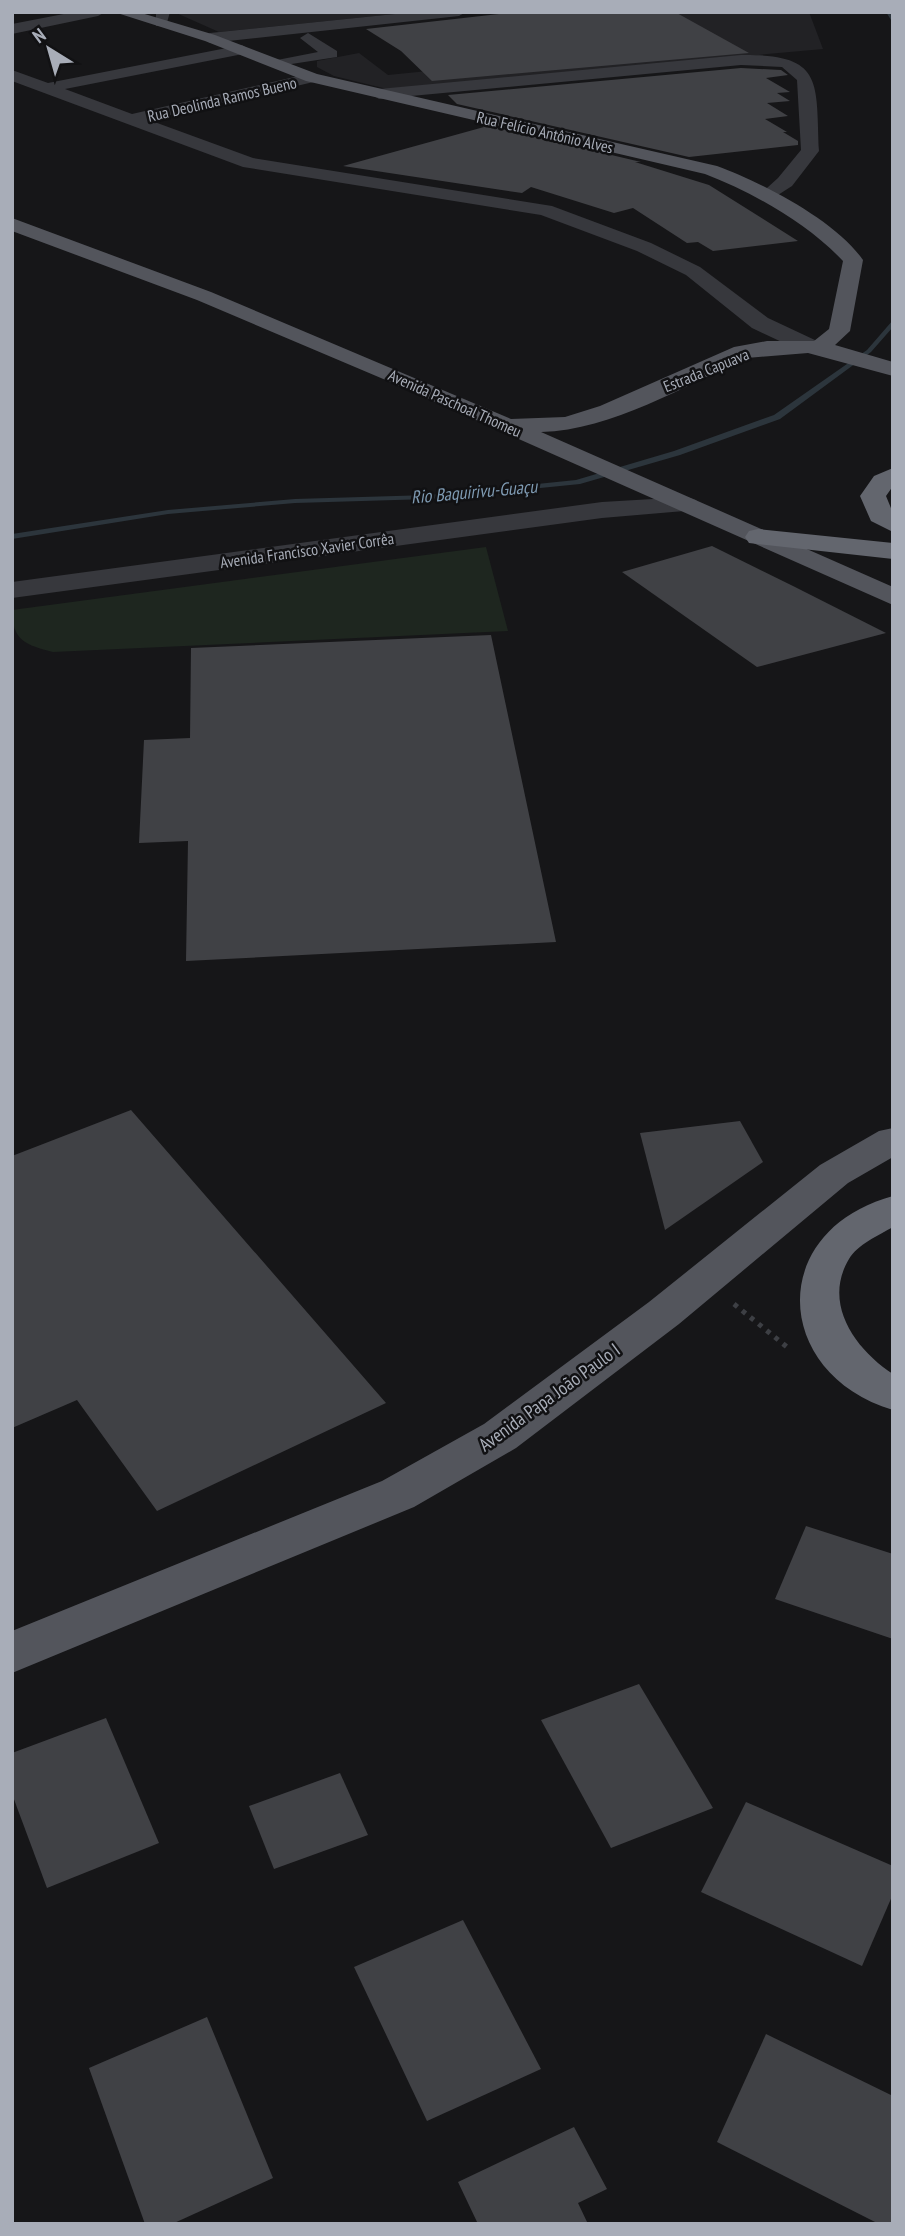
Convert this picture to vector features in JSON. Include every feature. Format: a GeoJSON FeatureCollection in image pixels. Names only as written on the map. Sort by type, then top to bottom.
{"type":"FeatureCollection","features":[{"type":"Feature","properties":{"kind":"highway"},"geometry":{"type":"LineString","coordinates":[[893,475],[883,481],[873,496],[880,516],[893,524]]}},
{"type":"Feature","properties":{"kind":"highway"},"geometry":{"type":"LineString","coordinates":[[758,537],[893,551]]}},
{"type":"Feature","properties":{"kind":"highway"},"geometry":{"type":"LineString","coordinates":[[893,1209],[833,1249],[817,1286],[822,1320],[837,1353],[872,1385],[893,1394]]}},
{"type":"Feature","properties":{"kind":"main road","name":"Rua Felício Antônio Alves"},"geometry":{"type":"LineString","coordinates":[[121,12],[162,17],[312,78],[711,170],[742,181],[767,196],[853,260],[839,331],[823,344],[822,350]]}},
{"type":"Feature","properties":{"kind":"main road","name":"Avenida Paschoal Thomeu"},"geometry":{"type":"LineString","coordinates":[[12,224],[204,296],[654,490],[893,597]]}},
{"type":"Feature","properties":{"kind":"main road"},"geometry":{"type":"LineString","coordinates":[[742,352],[765,334],[760,323]]}},
{"type":"Feature","properties":{"kind":"main road","name":"Estrada Capuava"},"geometry":{"type":"LineString","coordinates":[[505,425],[558,426],[608,411],[742,352],[822,350],[884,366]]}},
{"type":"Feature","properties":{"kind":"main road","name":"Estrada Capuava"},"geometry":{"type":"LineString","coordinates":[[576,457],[570,433],[602,418],[608,411]]}},
{"type":"Feature","properties":{"kind":"main road","name":"Avenida Papa João Paulo I"},"geometry":{"type":"LineString","coordinates":[[12,1653],[398,1494],[500,1436],[664,1313],[834,1174],[893,1140]]}},
{"type":"Feature","properties":{"kind":"street"},"geometry":{"type":"LineString","coordinates":[[12,29],[98,12]]}},
{"type":"Feature","properties":{"kind":"street"},"geometry":{"type":"LineString","coordinates":[[210,38],[459,12]]}},
{"type":"Feature","properties":{"kind":"street"},"geometry":{"type":"LineString","coordinates":[[278,64],[331,54],[308,38]]}},
{"type":"Feature","properties":{"kind":"street"},"geometry":{"type":"LineString","coordinates":[[47,88],[242,50]]}},
{"type":"Feature","properties":{"kind":"street"},"geometry":{"type":"LineString","coordinates":[[379,94],[774,59],[801,70],[808,85],[810,151],[785,182],[767,196]]}},
{"type":"Feature","properties":{"kind":"street"},"geometry":{"type":"LineString","coordinates":[[12,75],[233,158],[270,168],[484,198],[545,210],[644,247],[693,271],[760,323],[822,350]]}},
{"type":"Feature","properties":{"kind":"street","name":"Rua Deolinda Ramos Bueno"},"geometry":{"type":"LineString","coordinates":[[132,120],[312,78]]}},
{"type":"Feature","properties":{"kind":"street","name":"Avenida Francisco Xavier Corrêa"},"geometry":{"type":"LineString","coordinates":[[602,510],[654,490]]}},
{"type":"Feature","properties":{"kind":"street","name":"Avenida Francisco Xavier Corrêa"},"geometry":{"type":"LineString","coordinates":[[12,590],[602,510],[687,505]]}},
{"type":"Feature","properties":{"kind":"shaded area"},"geometry":{"type":"Polygon","coordinates":[[[174,12],[415,12],[219,32],[174,12]]]}},
{"type":"Feature","properties":{"kind":"shaded area"},"geometry":{"type":"Polygon","coordinates":[[[574,12],[809,12],[823,49],[387,89],[334,76],[317,67],[317,61],[359,53],[388,75],[636,50],[574,12]]]}},
{"type":"Feature","properties":{"kind":"shaded area"},"geometry":{"type":"Polygon","coordinates":[[[486,547],[508,631],[53,652],[22,640],[13,620],[12,610],[486,547]]]}},
{"type":"Feature","properties":{"kind":"building"},"geometry":{"type":"Polygon","coordinates":[[[517,12],[675,12],[749,53],[432,81],[401,51],[366,29],[517,12]]]}},
{"type":"Feature","properties":{"kind":"building"},"geometry":{"type":"Polygon","coordinates":[[[741,68],[781,70],[788,75],[766,78],[790,92],[777,93],[790,101],[767,103],[788,116],[765,119],[787,132],[783,132],[798,141],[798,145],[689,157],[457,104],[448,95],[741,68]]]}},
{"type":"Feature","properties":{"kind":"building"},"geometry":{"type":"Polygon","coordinates":[[[481,124],[641,162],[635,162],[709,185],[798,241],[713,251],[698,242],[687,243],[633,208],[614,213],[531,187],[522,193],[343,166],[484,127],[481,124]]]}},
{"type":"Feature","properties":{"kind":"building"},"geometry":{"type":"Polygon","coordinates":[[[712,546],[886,633],[757,667],[622,572],[712,546]]]}},
{"type":"Feature","properties":{"kind":"building"},"geometry":{"type":"Polygon","coordinates":[[[491,635],[556,942],[186,961],[188,841],[139,843],[144,740],[190,738],[191,648],[491,635]]]}},
{"type":"Feature","properties":{"kind":"building"},"geometry":{"type":"Polygon","coordinates":[[[131,1110],[386,1403],[157,1511],[77,1400],[12,1428],[12,1156],[131,1110]]]}},
{"type":"Feature","properties":{"kind":"building"},"geometry":{"type":"Polygon","coordinates":[[[740,1121],[763,1162],[665,1230],[640,1133],[740,1121]]]}},
{"type":"Feature","properties":{"kind":"building"},"geometry":{"type":"Polygon","coordinates":[[[806,1526],[893,1554],[893,1639],[775,1599],[806,1526]]]}},
{"type":"Feature","properties":{"kind":"building"},"geometry":{"type":"Polygon","coordinates":[[[639,1684],[713,1808],[611,1848],[541,1720],[639,1684]]]}},
{"type":"Feature","properties":{"kind":"building"},"geometry":{"type":"Polygon","coordinates":[[[106,1718],[159,1843],[47,1888],[12,1794],[12,1753],[106,1718]]]}},
{"type":"Feature","properties":{"kind":"building"},"geometry":{"type":"Polygon","coordinates":[[[340,1773],[368,1835],[274,1869],[249,1806],[340,1773]]]}},
{"type":"Feature","properties":{"kind":"building"},"geometry":{"type":"Polygon","coordinates":[[[746,1802],[893,1866],[893,1894],[862,1966],[701,1892],[746,1802]]]}},
{"type":"Feature","properties":{"kind":"building"},"geometry":{"type":"Polygon","coordinates":[[[463,1920],[541,2069],[427,2121],[354,1967],[463,1920]]]}},
{"type":"Feature","properties":{"kind":"building"},"geometry":{"type":"Polygon","coordinates":[[[207,2017],[273,2178],[172,2224],[145,2224],[89,2068],[207,2017]]]}},
{"type":"Feature","properties":{"kind":"building"},"geometry":{"type":"Polygon","coordinates":[[[766,2034],[893,2096],[893,2224],[879,2224],[717,2142],[766,2034]]]}},
{"type":"Feature","properties":{"kind":"building"},"geometry":{"type":"Polygon","coordinates":[[[574,2127],[607,2189],[578,2203],[588,2224],[478,2224],[458,2182],[574,2127]]]}},
{"type":"Feature","properties":{"kind":"waterway","name":"Rio Baquirivu-Guaçu"},"geometry":{"type":"LineString","coordinates":[[888,12],[893,19]]}},
{"type":"Feature","properties":{"kind":"waterway","name":"Rio Baquirivu-Guaçu"},"geometry":{"type":"LineString","coordinates":[[12,537],[168,512],[295,501],[429,497],[577,482],[677,453],[777,417],[869,351],[893,322]]}}]}
